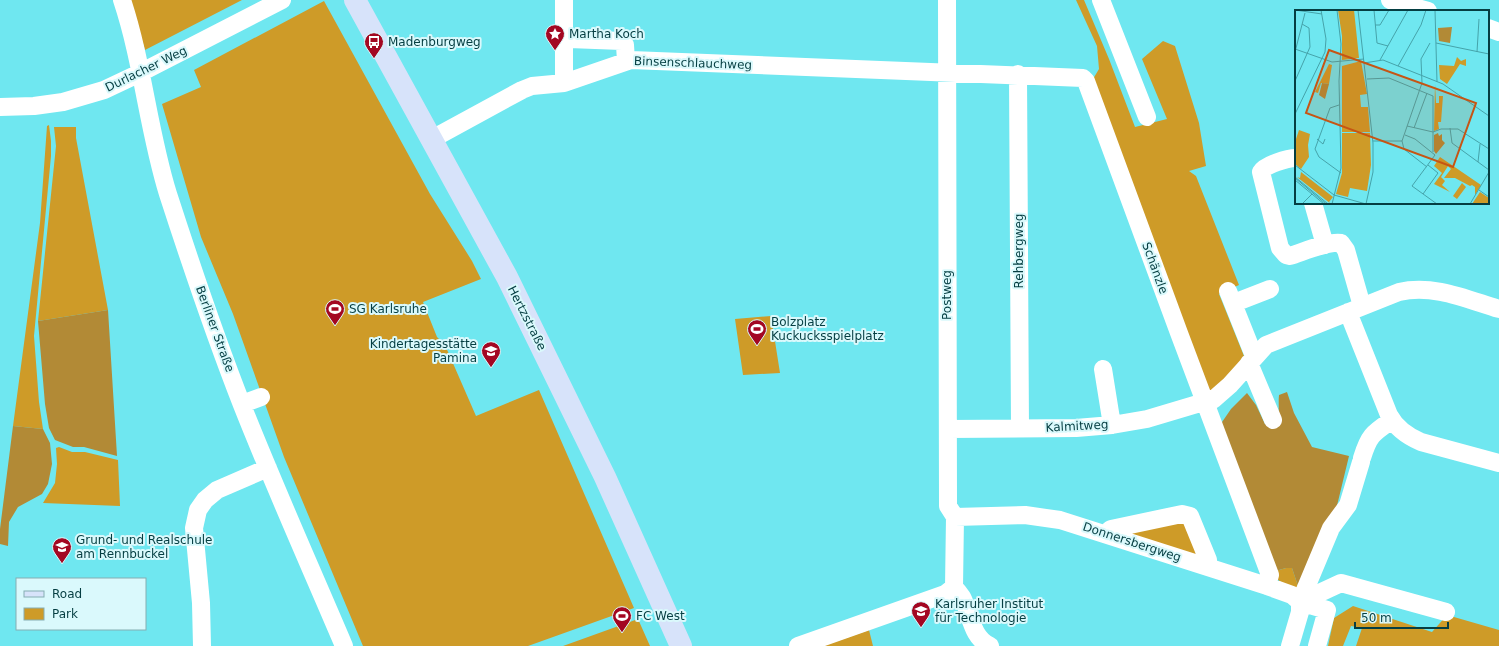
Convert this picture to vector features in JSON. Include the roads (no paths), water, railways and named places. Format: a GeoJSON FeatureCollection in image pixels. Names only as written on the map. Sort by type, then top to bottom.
{"type":"FeatureCollection","features":[{"type":"Feature","properties":{"kind":"main road","name":"Hertzstraße"},"geometry":{"type":"LineString","coordinates":[[362,2],[432,139],[507,277],[568,400],[605,477],[680,646]]}},
{"type":"Feature","properties":{"kind":"street","name":"Berliner Straße"},"geometry":{"type":"LineString","coordinates":[[122,0],[140,73],[156,149],[188,255],[242,404],[344,646]]}},
{"type":"Feature","properties":{"kind":"street","name":"Durlacher Weg"},"geometry":{"type":"LineString","coordinates":[[0,107],[34,106],[63,102],[104,90],[282,0]]}},
{"type":"Feature","properties":{"kind":"street"},"geometry":{"type":"LineString","coordinates":[[564,0],[564,83]]}},
{"type":"Feature","properties":{"kind":"street","name":"Postweg"},"geometry":{"type":"LineString","coordinates":[[947,0],[948,506],[955,517],[954,587]]}},
{"type":"Feature","properties":{"kind":"street"},"geometry":{"type":"LineString","coordinates":[[1101,0],[1147,118]]}},
{"type":"Feature","properties":{"kind":"street"},"geometry":{"type":"LineString","coordinates":[[1390,0],[1425,10]]}},
{"type":"Feature","properties":{"kind":"street"},"geometry":{"type":"LineString","coordinates":[[1489,28],[1499,32]]}},
{"type":"Feature","properties":{"kind":"street"},"geometry":{"type":"LineString","coordinates":[[564,43],[569,39],[622,41],[625,45],[626,61]]}},
{"type":"Feature","properties":{"kind":"street","name":"Binsenschlauchweg"},"geometry":{"type":"LineString","coordinates":[[432,139],[522,90],[532,86],[564,83],[626,61],[635,60],[947,72]]}},
{"type":"Feature","properties":{"kind":"street","name":"Schänzle"},"geometry":{"type":"LineString","coordinates":[[947,72],[1080,77],[1086,81],[1270,575],[1267,586]]}},
{"type":"Feature","properties":{"kind":"street","name":"Rehbergweg"},"geometry":{"type":"LineString","coordinates":[[1018,74],[1020,428]]}},
{"type":"Feature","properties":{"kind":"street"},"geometry":{"type":"LineString","coordinates":[[1295,158],[1263,167],[1261,172],[1280,248],[1286,255],[1290,256],[1337,242],[1344,245],[1355,309],[1392,420],[1398,428],[1415,439],[1499,464]]}},
{"type":"Feature","properties":{"kind":"street"},"geometry":{"type":"LineString","coordinates":[[1313,204],[1325,245]]}},
{"type":"Feature","properties":{"kind":"street"},"geometry":{"type":"LineString","coordinates":[[1270,289],[1231,297],[1273,420]]}},
{"type":"Feature","properties":{"kind":"street"},"geometry":{"type":"LineString","coordinates":[[1205,403],[1214,399],[1230,385],[1262,348],[1271,342],[1399,292],[1428,289],[1499,309]]}},
{"type":"Feature","properties":{"kind":"street"},"geometry":{"type":"LineString","coordinates":[[1103,369],[1112,425]]}},
{"type":"Feature","properties":{"kind":"street"},"geometry":{"type":"LineString","coordinates":[[242,404],[262,397]]}},
{"type":"Feature","properties":{"kind":"street","name":"Kalmitweg"},"geometry":{"type":"LineString","coordinates":[[948,429],[1076,428],[1112,425],[1152,417],[1205,403]]}},
{"type":"Feature","properties":{"kind":"street"},"geometry":{"type":"LineString","coordinates":[[1290,646],[1300,612],[1300,602],[1331,528],[1348,505],[1367,442],[1375,431],[1392,420]]}},
{"type":"Feature","properties":{"kind":"street"},"geometry":{"type":"LineString","coordinates":[[202,646],[201,603],[194,528],[197,514],[205,500],[216,490],[268,468]]}},
{"type":"Feature","properties":{"kind":"street"},"geometry":{"type":"LineString","coordinates":[[1105,534],[1111,529],[1182,514],[1190,516],[1208,560],[1207,566]]}},
{"type":"Feature","properties":{"kind":"street","name":"Donnersbergweg"},"geometry":{"type":"LineString","coordinates":[[955,517],[1025,515],[1060,520],[1267,586],[1292,595],[1300,602],[1327,610],[1317,646]]}},
{"type":"Feature","properties":{"kind":"street"},"geometry":{"type":"LineString","coordinates":[[1300,602],[1341,583],[1446,612]]}},
{"type":"Feature","properties":{"kind":"street"},"geometry":{"type":"LineString","coordinates":[[798,646],[945,594],[954,587],[962,597],[973,628],[986,644],[990,646]]}},
{"type":"Feature","properties":{"kind":"place","name":"Martha Koch"},"geometry":{"type":"Point","coordinates":[555,51]}},
{"type":"Feature","properties":{"kind":"place","name":"Madenburgweg"},"geometry":{"type":"Point","coordinates":[374,59]}},
{"type":"Feature","properties":{"kind":"place","name":"SG Karlsruhe"},"geometry":{"type":"Point","coordinates":[335,326]}},
{"type":"Feature","properties":{"kind":"place","name":"Bolzplatz Kuckucksspielplatz"},"geometry":{"type":"Point","coordinates":[757,346]}},
{"type":"Feature","properties":{"kind":"place","name":"Kindertagesstätte Pamina"},"geometry":{"type":"Point","coordinates":[491,368]}},
{"type":"Feature","properties":{"kind":"place","name":"Grund- und Realschule am Rennbuckel"},"geometry":{"type":"Point","coordinates":[62,564]}},
{"type":"Feature","properties":{"kind":"place","name":"Karlsruher Institut für Technologie"},"geometry":{"type":"Point","coordinates":[921,628]}},
{"type":"Feature","properties":{"kind":"place","name":"FC West"},"geometry":{"type":"Point","coordinates":[622,633]}}]}
